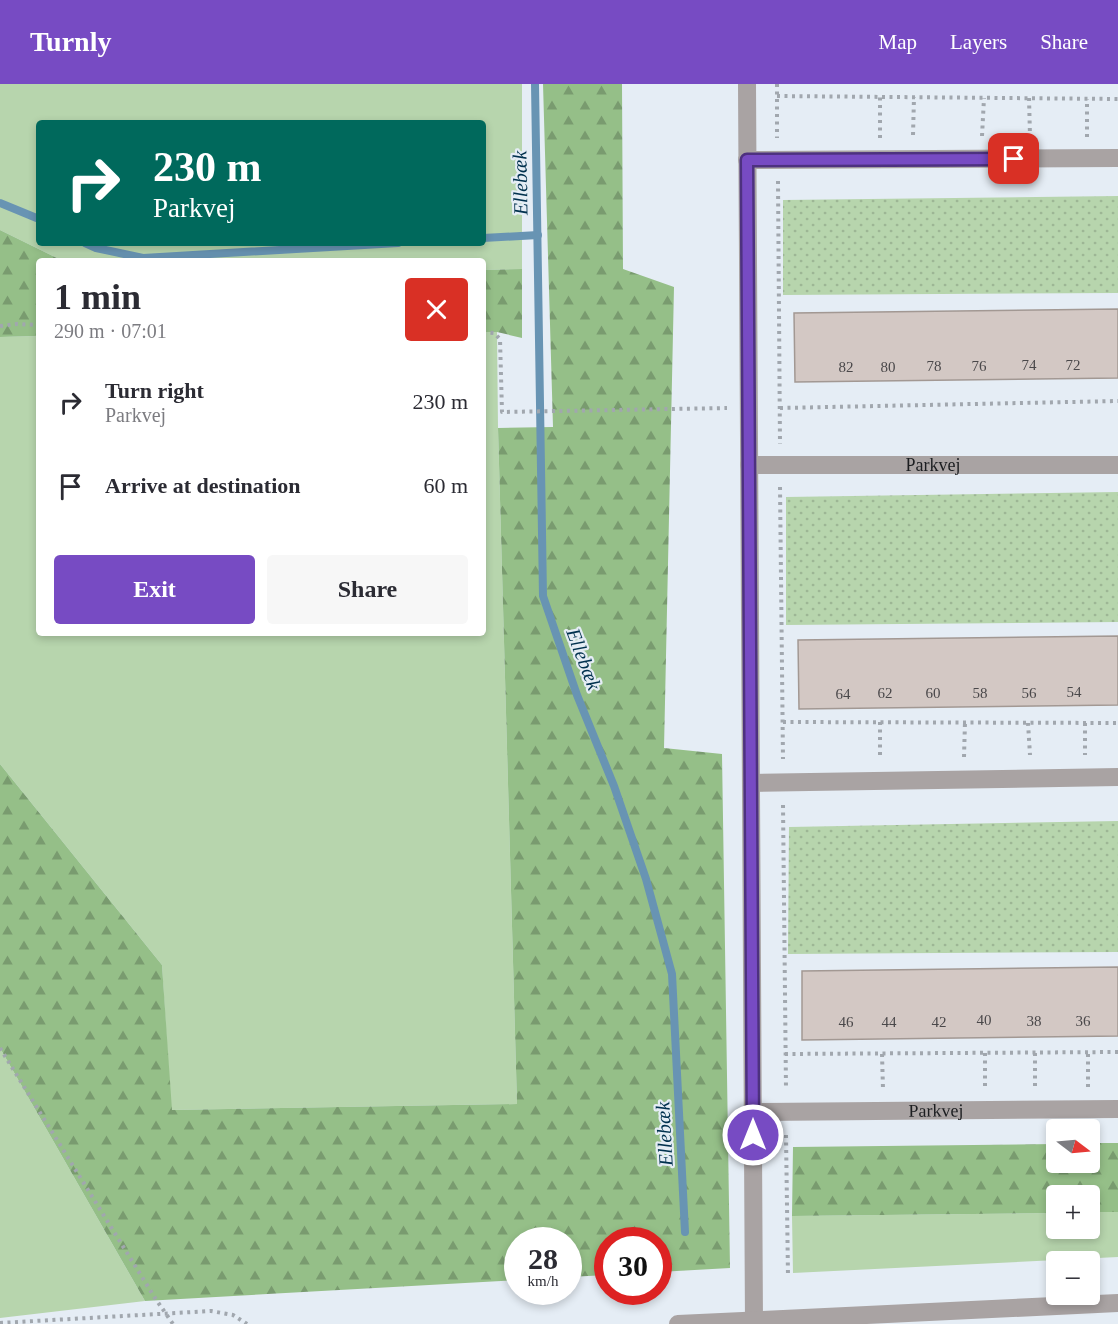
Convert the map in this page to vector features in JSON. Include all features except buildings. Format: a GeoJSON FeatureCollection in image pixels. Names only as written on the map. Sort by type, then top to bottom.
{"type":"FeatureCollection","features":[{"type":"Feature","properties":{"kind":"street"},"geometry":{"type":"LineString","coordinates":[[747,84],[754,1322]]}},
{"type":"Feature","properties":{"kind":"street"},"geometry":{"type":"LineString","coordinates":[[747,160],[1118,158]]}},
{"type":"Feature","properties":{"kind":"street","name":"Parkvej"},"geometry":{"type":"LineString","coordinates":[[749,465],[1118,465]]}},
{"type":"Feature","properties":{"kind":"street"},"geometry":{"type":"LineString","coordinates":[[751,783],[1118,777]]}},
{"type":"Feature","properties":{"kind":"street","name":"Parkvej"},"geometry":{"type":"LineString","coordinates":[[753,1112],[1118,1110]]}},
{"type":"Feature","properties":{"kind":"street"},"geometry":{"type":"LineString","coordinates":[[678,1324],[1118,1303]]}},
{"type":"Feature","properties":{"kind":"path"},"geometry":{"type":"LineString","coordinates":[[777,84],[788,1276]]}},
{"type":"Feature","properties":{"kind":"path"},"geometry":{"type":"LineString","coordinates":[[777,96],[1118,99]]}},
{"type":"Feature","properties":{"kind":"path"},"geometry":{"type":"LineString","coordinates":[[880,97],[880,159]]}},
{"type":"Feature","properties":{"kind":"path"},"geometry":{"type":"LineString","coordinates":[[913,159],[914,97]]}},
{"type":"Feature","properties":{"kind":"path"},"geometry":{"type":"LineString","coordinates":[[982,159],[984,98]]}},
{"type":"Feature","properties":{"kind":"path"},"geometry":{"type":"LineString","coordinates":[[1029,98],[1030,159]]}},
{"type":"Feature","properties":{"kind":"path"},"geometry":{"type":"LineString","coordinates":[[1086,158],[1087,99]]}},
{"type":"Feature","properties":{"kind":"path"},"geometry":{"type":"LineString","coordinates":[[0,326],[36,325]]}},
{"type":"Feature","properties":{"kind":"path"},"geometry":{"type":"LineString","coordinates":[[486,332],[494,333],[500,339],[502,412],[749,408]]}},
{"type":"Feature","properties":{"kind":"path"},"geometry":{"type":"LineString","coordinates":[[780,408],[1118,401]]}},
{"type":"Feature","properties":{"kind":"path"},"geometry":{"type":"LineString","coordinates":[[782,722],[1118,723]]}},
{"type":"Feature","properties":{"kind":"path"},"geometry":{"type":"LineString","coordinates":[[880,722],[881,781]]}},
{"type":"Feature","properties":{"kind":"path"},"geometry":{"type":"LineString","coordinates":[[963,780],[965,722]]}},
{"type":"Feature","properties":{"kind":"path"},"geometry":{"type":"LineString","coordinates":[[1028,723],[1031,779]]}},
{"type":"Feature","properties":{"kind":"path"},"geometry":{"type":"LineString","coordinates":[[1085,723],[1086,778]]}},
{"type":"Feature","properties":{"kind":"path"},"geometry":{"type":"LineString","coordinates":[[0,1048],[173,1324]]}},
{"type":"Feature","properties":{"kind":"path"},"geometry":{"type":"LineString","coordinates":[[1088,1052],[1088,1110]]}},
{"type":"Feature","properties":{"kind":"path"},"geometry":{"type":"LineString","coordinates":[[785,1054],[1118,1052]]}},
{"type":"Feature","properties":{"kind":"path"},"geometry":{"type":"LineString","coordinates":[[985,1053],[985,1110]]}},
{"type":"Feature","properties":{"kind":"path"},"geometry":{"type":"LineString","coordinates":[[1035,1053],[1035,1110]]}},
{"type":"Feature","properties":{"kind":"path"},"geometry":{"type":"LineString","coordinates":[[882,1054],[884,1111]]}},
{"type":"Feature","properties":{"kind":"path"},"geometry":{"type":"LineString","coordinates":[[0,1323],[211,1311],[233,1315],[247,1324]]}},
{"type":"Feature","properties":{"kind":"green space"},"geometry":{"type":"Polygon","coordinates":[[[0,84],[522,84],[522,269],[486,270],[486,258],[57,258],[0,230],[0,84]]]}},
{"type":"Feature","properties":{"kind":"green space"},"geometry":{"type":"Polygon","coordinates":[[[543,84],[622,84],[623,269],[674,287],[664,748],[722,754],[730,1268],[672,1271],[672,1227],[594,1227],[594,1276],[582,1276],[582,1227],[504,1227],[504,1281],[145,1301],[0,1048],[0,764],[162,965],[172,1110],[517,1104],[498,428],[553,427],[543,84]]]}},
{"type":"Feature","properties":{"kind":"green space"},"geometry":{"type":"Polygon","coordinates":[[[1118,196],[1118,293],[783,295],[783,200],[1118,196]]]}},
{"type":"Feature","properties":{"kind":"green space"},"geometry":{"type":"Polygon","coordinates":[[[0,230],[57,258],[36,258],[36,336],[0,337],[0,230]]]}},
{"type":"Feature","properties":{"kind":"green space"},"geometry":{"type":"Polygon","coordinates":[[[522,269],[522,338],[497,332],[486,332],[486,270],[522,269]]]}},
{"type":"Feature","properties":{"kind":"green space"},"geometry":{"type":"Polygon","coordinates":[[[497,331],[517,1104],[171,1110],[162,965],[0,764],[0,337],[36,336],[36,636],[486,636],[486,332],[497,331]]]}},
{"type":"Feature","properties":{"kind":"green space"},"geometry":{"type":"Polygon","coordinates":[[[1118,492],[1118,622],[786,625],[786,497],[1118,492]]]}},
{"type":"Feature","properties":{"kind":"green space"},"geometry":{"type":"Polygon","coordinates":[[[1118,821],[1118,952],[788,954],[789,827],[1118,821]]]}},
{"type":"Feature","properties":{"kind":"green space"},"geometry":{"type":"Polygon","coordinates":[[[0,1048],[145,1301],[0,1318],[0,1048]]]}},
{"type":"Feature","properties":{"kind":"green space"},"geometry":{"type":"Polygon","coordinates":[[[1100,1143],[1118,1143],[1118,1212],[1100,1212],[1100,1185],[1046,1185],[1046,1213],[792,1216],[793,1147],[1046,1144],[1046,1173],[1100,1173],[1100,1143]]]}},
{"type":"Feature","properties":{"kind":"green space"},"geometry":{"type":"Polygon","coordinates":[[[1100,1212],[1118,1212],[1118,1257],[1100,1258],[1100,1251],[1046,1251],[1046,1261],[793,1273],[792,1216],[1046,1213],[1046,1239],[1100,1239],[1100,1212]]]}},
{"type":"Feature","properties":{"kind":"waterway","name":"Ellebæk"},"geometry":{"type":"LineString","coordinates":[[535,84],[543,596],[577,695],[614,786],[646,879],[672,974],[685,1232]]}},
{"type":"Feature","properties":{"kind":"waterway"},"geometry":{"type":"LineString","coordinates":[[0,203],[36,218]]}},
{"type":"Feature","properties":{"kind":"waterway"},"geometry":{"type":"LineString","coordinates":[[486,238],[538,235]]}},
{"type":"Feature","properties":{"kind":"waterway"},"geometry":{"type":"LineString","coordinates":[[92,246],[143,258]]}},
{"type":"Feature","properties":{"kind":"waterway"},"geometry":{"type":"LineString","coordinates":[[143,258],[347,246]]}},
{"type":"Feature","properties":{"kind":"route"},"geometry":{"type":"LineString","coordinates":[[753,1135],[747,160],[1014,159]]}}]}
